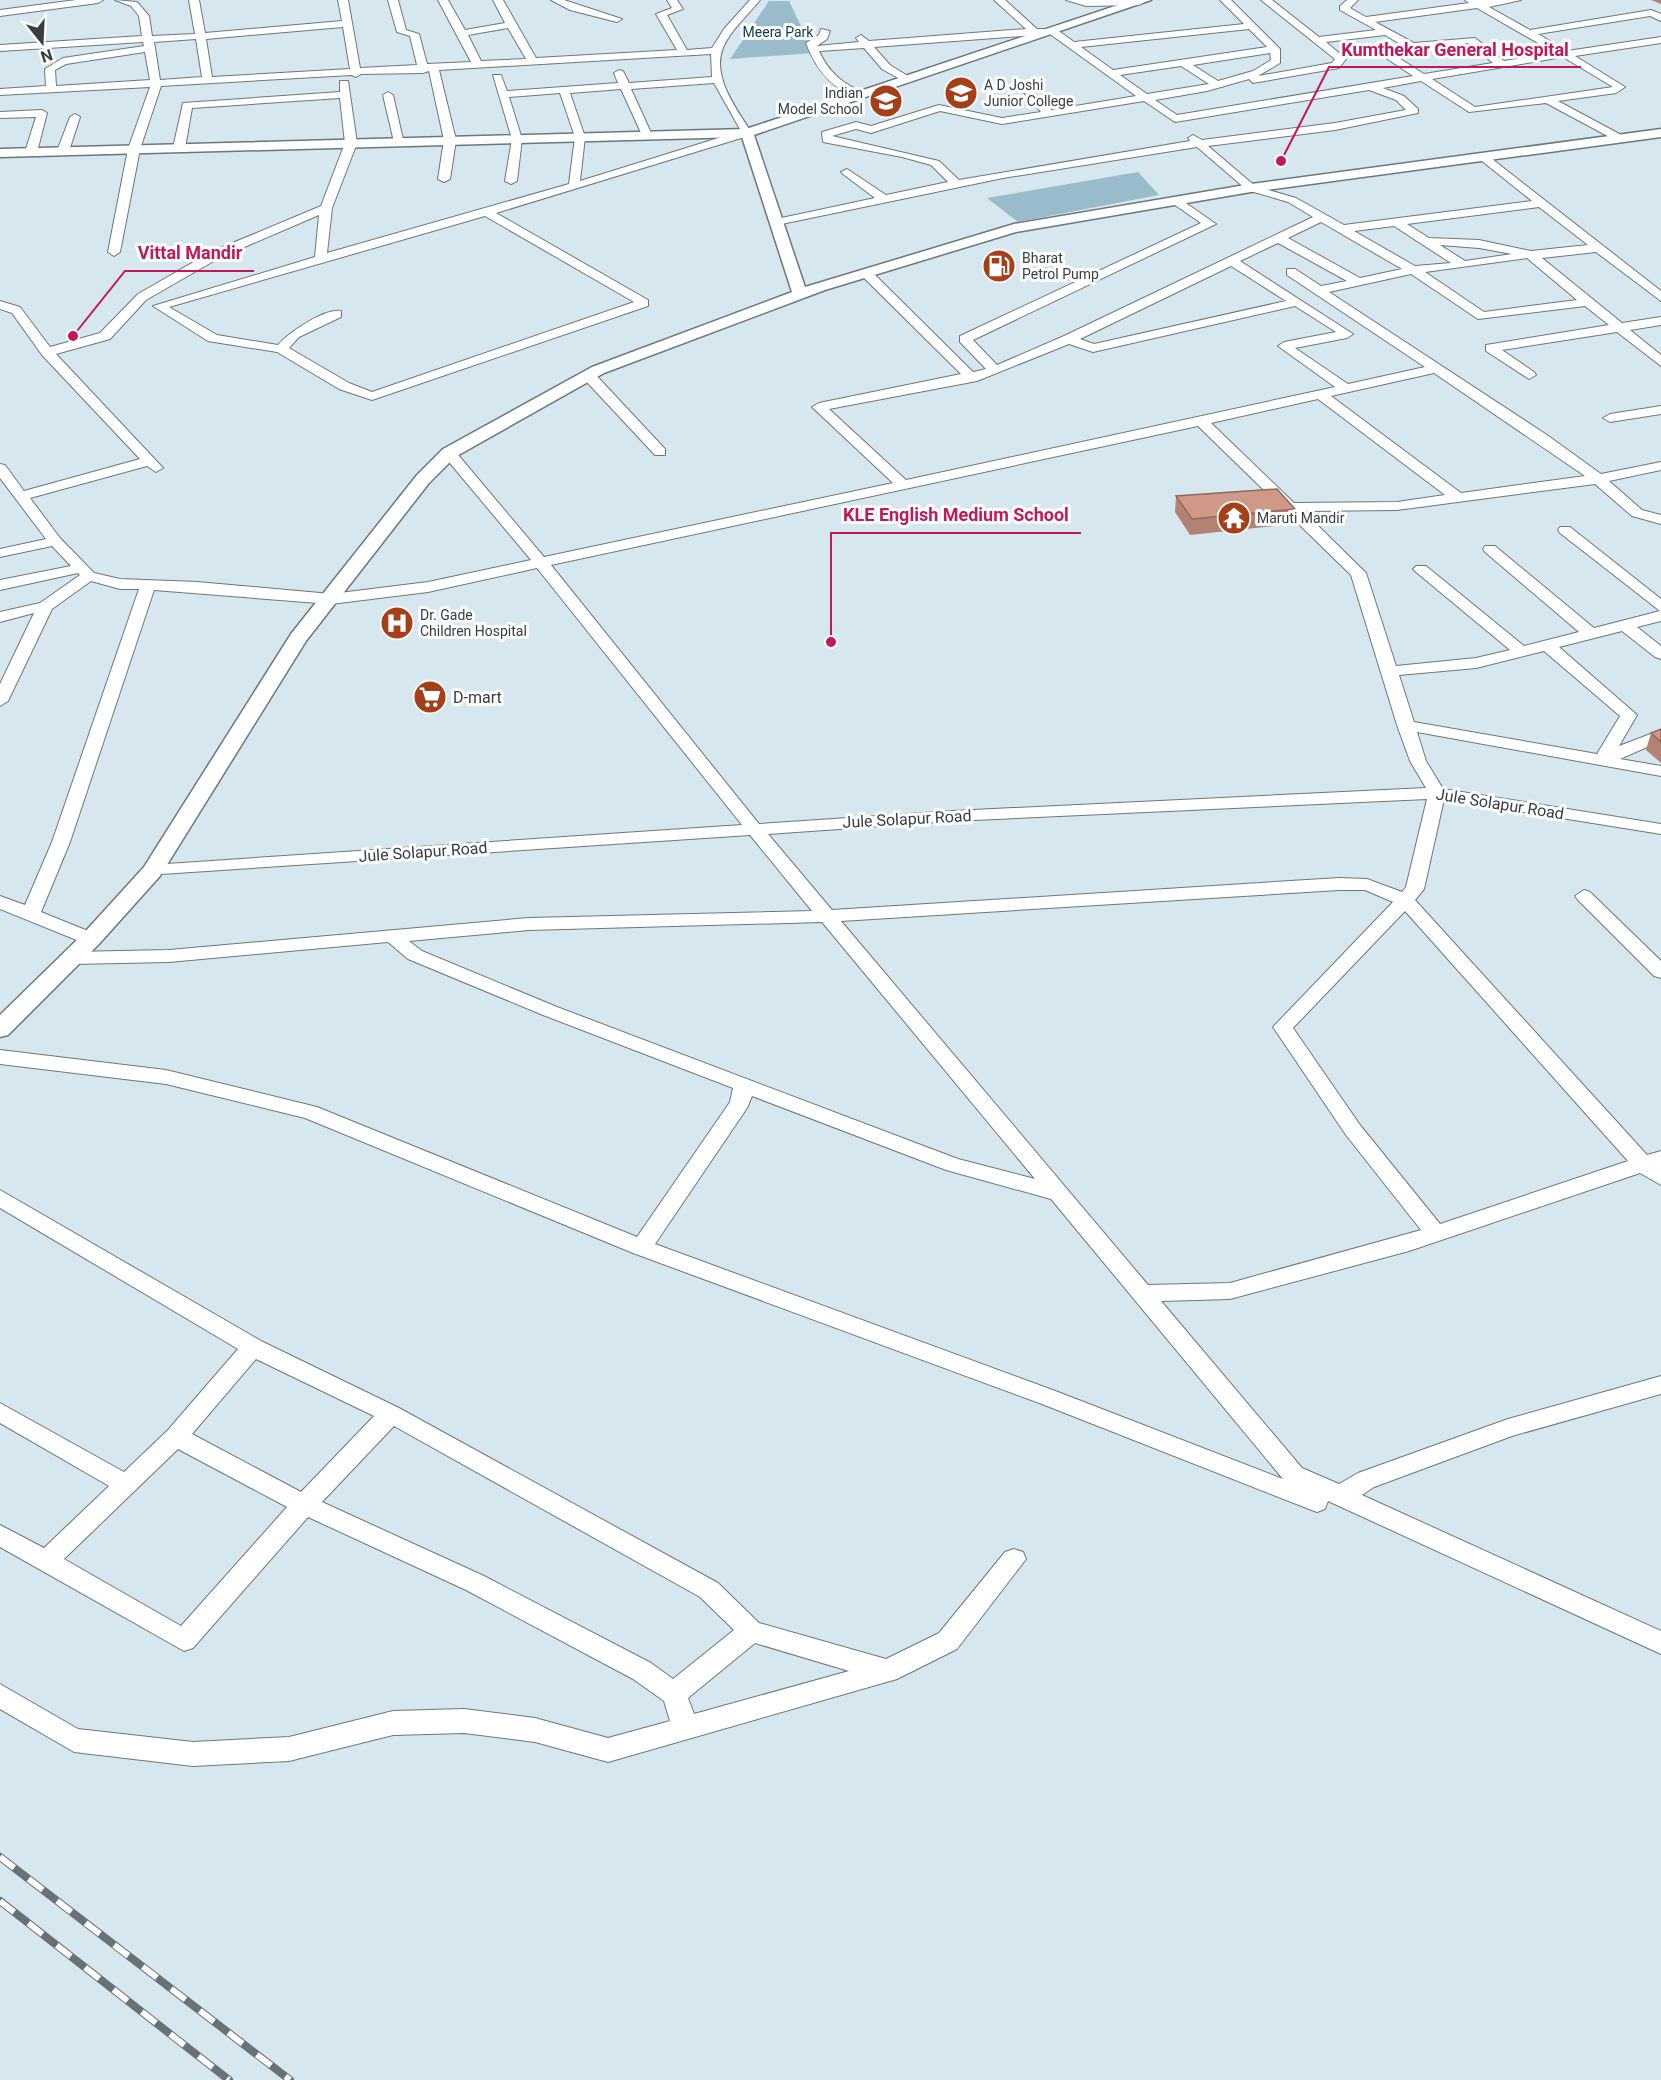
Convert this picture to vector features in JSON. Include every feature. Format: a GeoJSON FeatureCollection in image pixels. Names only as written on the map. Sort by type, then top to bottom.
{"type":"FeatureCollection","features":[{"type":"Feature","properties":{"kind":"street"},"geometry":{"type":"LineString","coordinates":[[0,13],[98,0]]}},
{"type":"Feature","properties":{"kind":"street"},"geometry":{"type":"LineString","coordinates":[[114,252],[134,149],[156,85],[144,16],[134,4],[120,0]]}},
{"type":"Feature","properties":{"kind":"street"},"geometry":{"type":"LineString","coordinates":[[194,0],[208,82]]}},
{"type":"Feature","properties":{"kind":"street"},"geometry":{"type":"LineString","coordinates":[[393,0],[402,32],[414,34],[450,140],[444,178]]}},
{"type":"Feature","properties":{"kind":"street"},"geometry":{"type":"LineString","coordinates":[[443,0],[478,66]]}},
{"type":"Feature","properties":{"kind":"street"},"geometry":{"type":"LineString","coordinates":[[498,0],[534,63]]}},
{"type":"Feature","properties":{"kind":"street"},"geometry":{"type":"LineString","coordinates":[[556,0],[573,8],[617,19]]}},
{"type":"Feature","properties":{"kind":"street"},"geometry":{"type":"LineString","coordinates":[[672,0],[678,9],[661,14],[684,53]]}},
{"type":"Feature","properties":{"kind":"street"},"geometry":{"type":"LineString","coordinates":[[755,0],[716,51],[716,74],[747,133],[800,294]]}},
{"type":"Feature","properties":{"kind":"street"},"geometry":{"type":"LineString","coordinates":[[999,0],[1035,32]]}},
{"type":"Feature","properties":{"kind":"street"},"geometry":{"type":"LineString","coordinates":[[1071,0],[1086,3],[1142,1]]}},
{"type":"Feature","properties":{"kind":"street"},"geometry":{"type":"LineString","coordinates":[[956,183],[935,163],[904,154],[827,140],[826,134],[856,125],[871,130],[939,108],[1002,121],[1217,85],[1257,73],[1276,61],[1275,49],[1225,0]]}},
{"type":"Feature","properties":{"kind":"street"},"geometry":{"type":"LineString","coordinates":[[1232,81],[1257,80],[1335,66],[1341,59],[1266,0]]}},
{"type":"Feature","properties":{"kind":"street"},"geometry":{"type":"LineString","coordinates":[[1353,0],[1344,8],[1412,46]]}},
{"type":"Feature","properties":{"kind":"street"},"geometry":{"type":"LineString","coordinates":[[1364,20],[1474,3],[1516,0]]}},
{"type":"Feature","properties":{"kind":"street"},"geometry":{"type":"LineString","coordinates":[[346,1],[347,24],[356,74]]}},
{"type":"Feature","properties":{"kind":"street"},"geometry":{"type":"LineString","coordinates":[[486,212],[644,303],[372,396],[344,386],[282,349],[213,338],[159,306],[486,212],[747,133],[1142,1]]}},
{"type":"Feature","properties":{"kind":"street"},"geometry":{"type":"LineString","coordinates":[[1474,3],[1620,87],[1616,90],[1473,110],[1382,52],[1412,46],[1471,40],[1502,64]]}},
{"type":"Feature","properties":{"kind":"street"},"geometry":{"type":"LineString","coordinates":[[1635,4],[1656,15]]}},
{"type":"Feature","properties":{"kind":"street"},"geometry":{"type":"LineString","coordinates":[[1528,33],[1656,15]]}},
{"type":"Feature","properties":{"kind":"street"},"geometry":{"type":"LineString","coordinates":[[51,90],[50,69],[63,61],[201,36],[347,24]]}},
{"type":"Feature","properties":{"kind":"street"},"geometry":{"type":"LineString","coordinates":[[462,33],[512,25]]}},
{"type":"Feature","properties":{"kind":"street"},"geometry":{"type":"LineString","coordinates":[[1072,45],[1251,26]]}},
{"type":"Feature","properties":{"kind":"street"},"geometry":{"type":"LineString","coordinates":[[825,31],[823,37],[811,44],[818,63],[840,88],[861,95]]}},
{"type":"Feature","properties":{"kind":"street"},"geometry":{"type":"LineString","coordinates":[[813,49],[864,41],[1052,32],[1175,119],[1198,144],[1251,188],[1292,200],[1413,270],[1482,316],[1587,302]]}},
{"type":"Feature","properties":{"kind":"street"},"geometry":{"type":"LineString","coordinates":[[1317,40],[1385,32]]}},
{"type":"Feature","properties":{"kind":"street"},"geometry":{"type":"LineString","coordinates":[[1175,119],[1366,85],[1661,40]]}},
{"type":"Feature","properties":{"kind":"street"},"geometry":{"type":"LineString","coordinates":[[0,48],[81,41],[149,44]]}},
{"type":"Feature","properties":{"kind":"street"},"geometry":{"type":"LineString","coordinates":[[864,41],[886,67],[907,80]]}},
{"type":"Feature","properties":{"kind":"street"},"geometry":{"type":"LineString","coordinates":[[1111,73],[1275,49]]}},
{"type":"Feature","properties":{"kind":"street"},"geometry":{"type":"LineString","coordinates":[[0,92],[344,75],[716,51]]}},
{"type":"Feature","properties":{"kind":"street"},"geometry":{"type":"LineString","coordinates":[[1183,63],[1217,85]]}},
{"type":"Feature","properties":{"kind":"street"},"geometry":{"type":"LineString","coordinates":[[619,72],[646,135]]}},
{"type":"Feature","properties":{"kind":"street"},"geometry":{"type":"LineString","coordinates":[[321,258],[326,208],[351,143],[344,95],[344,75]]}},
{"type":"Feature","properties":{"kind":"street"},"geometry":{"type":"LineString","coordinates":[[497,77],[517,139],[511,182]]}},
{"type":"Feature","properties":{"kind":"street"},"geometry":{"type":"LineString","coordinates":[[502,94],[719,80]]}},
{"type":"Feature","properties":{"kind":"street"},"geometry":{"type":"LineString","coordinates":[[1021,83],[1048,113]]}},
{"type":"Feature","properties":{"kind":"street"},"geometry":{"type":"LineString","coordinates":[[776,223],[956,183],[1198,144],[1382,119],[1414,111],[1400,98],[1366,85]]}},
{"type":"Feature","properties":{"kind":"street"},"geometry":{"type":"LineString","coordinates":[[564,90],[580,137],[574,186]]}},
{"type":"Feature","properties":{"kind":"street"},"geometry":{"type":"LineString","coordinates":[[179,148],[187,105],[344,95]]}},
{"type":"Feature","properties":{"kind":"street"},"geometry":{"type":"LineString","coordinates":[[388,95],[400,142]]}},
{"type":"Feature","properties":{"kind":"street"},"geometry":{"type":"LineString","coordinates":[[1548,100],[1619,138]]}},
{"type":"Feature","properties":{"kind":"street"},"geometry":{"type":"LineString","coordinates":[[0,115],[42,113],[31,152]]}},
{"type":"Feature","properties":{"kind":"street"},"geometry":{"type":"LineString","coordinates":[[63,151],[75,117]]}},
{"type":"Feature","properties":{"kind":"street"},"geometry":{"type":"LineString","coordinates":[[0,153],[747,133]]}},
{"type":"Feature","properties":{"kind":"street"},"geometry":{"type":"LineString","coordinates":[[0,1029],[91,939],[152,871],[298,638],[331,599],[423,479],[449,453],[598,370],[800,294],[1014,228],[1251,188],[1661,133]]}},
{"type":"Feature","properties":{"kind":"street"},"geometry":{"type":"LineString","coordinates":[[1483,157],[1661,297]]}},
{"type":"Feature","properties":{"kind":"street"},"geometry":{"type":"LineString","coordinates":[[847,172],[884,199]]}},
{"type":"Feature","properties":{"kind":"street"},"geometry":{"type":"LineString","coordinates":[[995,371],[966,339],[1024,314],[1170,241],[1210,224],[1176,201]]}},
{"type":"Feature","properties":{"kind":"street"},"geometry":{"type":"LineString","coordinates":[[1344,230],[1543,203]]}},
{"type":"Feature","properties":{"kind":"street"},"geometry":{"type":"LineString","coordinates":[[47,352],[105,336],[142,297],[215,255],[326,208]]}},
{"type":"Feature","properties":{"kind":"street"},"geometry":{"type":"LineString","coordinates":[[902,484],[819,407],[972,378],[995,371],[1069,339],[1322,217]]}},
{"type":"Feature","properties":{"kind":"street"},"geometry":{"type":"LineString","coordinates":[[1397,223],[1463,266]]}},
{"type":"Feature","properties":{"kind":"street"},"geometry":{"type":"LineString","coordinates":[[1277,237],[1358,282]]}},
{"type":"Feature","properties":{"kind":"street"},"geometry":{"type":"LineString","coordinates":[[1426,242],[1448,240],[1484,243],[1531,255],[1661,362]]}},
{"type":"Feature","properties":{"kind":"street"},"geometry":{"type":"LineString","coordinates":[[1321,290],[1413,270],[1463,266],[1531,255],[1599,248]]}},
{"type":"Feature","properties":{"kind":"street"},"geometry":{"type":"LineString","coordinates":[[1230,260],[1347,334],[1284,346],[1346,388]]}},
{"type":"Feature","properties":{"kind":"street"},"geometry":{"type":"LineString","coordinates":[[1291,272],[1437,368],[1598,479],[1661,531]]}},
{"type":"Feature","properties":{"kind":"street"},"geometry":{"type":"LineString","coordinates":[[866,273],[972,378]]}},
{"type":"Feature","properties":{"kind":"street"},"geometry":{"type":"LineString","coordinates":[[1069,339],[1093,348],[1297,302]]}},
{"type":"Feature","properties":{"kind":"street"},"geometry":{"type":"LineString","coordinates":[[0,305],[16,310],[47,352],[153,464],[11,489]]}},
{"type":"Feature","properties":{"kind":"street"},"geometry":{"type":"LineString","coordinates":[[282,349],[294,334],[337,314]]}},
{"type":"Feature","properties":{"kind":"street"},"geometry":{"type":"LineString","coordinates":[[1529,375],[1491,348],[1661,321]]}},
{"type":"Feature","properties":{"kind":"street"},"geometry":{"type":"LineString","coordinates":[[0,468],[11,489],[85,572],[120,584],[331,599],[428,587],[1437,368]]}},
{"type":"Feature","properties":{"kind":"street"},"geometry":{"type":"LineString","coordinates":[[590,376],[660,452]]}},
{"type":"Feature","properties":{"kind":"street"},"geometry":{"type":"LineString","coordinates":[[1320,394],[1458,498]]}},
{"type":"Feature","properties":{"kind":"street"},"geometry":{"type":"LineString","coordinates":[[1610,418],[1661,410]]}},
{"type":"Feature","properties":{"kind":"street"},"geometry":{"type":"LineString","coordinates":[[1201,421],[1358,573],[1405,725],[1418,761],[1437,793],[1415,889],[1283,1027],[1353,1130],[1435,1233]]}},
{"type":"Feature","properties":{"kind":"street"},"geometry":{"type":"LineString","coordinates":[[0,1057],[166,1077],[310,1112],[640,1247],[1050,1398],[1317,1502],[754,829],[540,561],[449,453]]}},
{"type":"Feature","properties":{"kind":"street"},"geometry":{"type":"LineString","coordinates":[[1291,507],[1397,506],[1598,479],[1660,466]]}},
{"type":"Feature","properties":{"kind":"street"},"geometry":{"type":"LineString","coordinates":[[1638,513],[1661,520]]}},
{"type":"Feature","properties":{"kind":"street"},"geometry":{"type":"LineString","coordinates":[[1565,530],[1661,607]]}},
{"type":"Feature","properties":{"kind":"street"},"geometry":{"type":"LineString","coordinates":[[0,553],[55,541]]}},
{"type":"Feature","properties":{"kind":"street"},"geometry":{"type":"LineString","coordinates":[[1490,549],[1591,634]]}},
{"type":"Feature","properties":{"kind":"street"},"geometry":{"type":"LineString","coordinates":[[1421,569],[1522,651]]}},
{"type":"Feature","properties":{"kind":"street"},"geometry":{"type":"LineString","coordinates":[[0,585],[85,572]]}},
{"type":"Feature","properties":{"kind":"street"},"geometry":{"type":"LineString","coordinates":[[0,700],[45,606],[85,572]]}},
{"type":"Feature","properties":{"kind":"street"},"geometry":{"type":"LineString","coordinates":[[30,915],[61,842],[148,585]]}},
{"type":"Feature","properties":{"kind":"street"},"geometry":{"type":"LineString","coordinates":[[0,617],[45,606]]}},
{"type":"Feature","properties":{"kind":"street"},"geometry":{"type":"LineString","coordinates":[[1388,671],[1476,663],[1661,616]]}},
{"type":"Feature","properties":{"kind":"street"},"geometry":{"type":"LineString","coordinates":[[1626,626],[1661,654]]}},
{"type":"Feature","properties":{"kind":"street"},"geometry":{"type":"LineString","coordinates":[[1547,645],[1629,715],[1601,762]]}},
{"type":"Feature","properties":{"kind":"street"},"geometry":{"type":"LineString","coordinates":[[1405,725],[1661,771]]}},
{"type":"Feature","properties":{"kind":"street"},"geometry":{"type":"LineString","coordinates":[[1601,762],[1661,735]]}},
{"type":"Feature","properties":{"kind":"street","name":"Jule Solapur Road"},"geometry":{"type":"LineString","coordinates":[[152,871],[754,829],[1437,793],[1661,830]]}},
{"type":"Feature","properties":{"kind":"street"},"geometry":{"type":"LineString","coordinates":[[72,958],[169,956],[394,938],[529,924],[827,916],[1339,884],[1367,885],[1404,900],[1651,1160],[1661,1178]]}},
{"type":"Feature","properties":{"kind":"street"},"geometry":{"type":"LineString","coordinates":[[1584,896],[1661,972]]}},
{"type":"Feature","properties":{"kind":"street"},"geometry":{"type":"LineString","coordinates":[[0,902],[91,939]]}},
{"type":"Feature","properties":{"kind":"street"},"geometry":{"type":"LineString","coordinates":[[394,938],[415,954],[550,1011],[744,1083],[953,1165],[1058,1193]]}},
{"type":"Feature","properties":{"kind":"street"},"geometry":{"type":"LineString","coordinates":[[640,1247],[740,1103],[744,1083]]}},
{"type":"Feature","properties":{"kind":"street"},"geometry":{"type":"LineString","coordinates":[[1142,1293],[1230,1292],[1435,1233],[1651,1160]]}},
{"type":"Feature","properties":{"kind":"street"},"geometry":{"type":"LineString","coordinates":[[0,1198],[253,1347],[391,1414],[709,1590],[751,1631],[888,1671]]}},
{"type":"Feature","properties":{"kind":"street"},"geometry":{"type":"LineString","coordinates":[[45,1562],[176,1437],[253,1347]]}},
{"type":"Feature","properties":{"kind":"street"},"geometry":{"type":"LineString","coordinates":[[1340,1496],[1366,1480],[1508,1428],[1661,1385]]}},
{"type":"Feature","properties":{"kind":"street"},"geometry":{"type":"LineString","coordinates":[[0,1412],[127,1485]]}},
{"type":"Feature","properties":{"kind":"street"},"geometry":{"type":"LineString","coordinates":[[0,1535],[184,1640],[304,1505],[391,1414]]}},
{"type":"Feature","properties":{"kind":"street"},"geometry":{"type":"LineString","coordinates":[[176,1437],[304,1505],[475,1583],[642,1671],[674,1694],[686,1728]]}},
{"type":"Feature","properties":{"kind":"street"},"geometry":{"type":"LineString","coordinates":[[1293,1474],[1661,1643]]}},
{"type":"Feature","properties":{"kind":"street"},"geometry":{"type":"LineString","coordinates":[[0,1695],[74,1740],[193,1754],[289,1749],[393,1723],[464,1721],[535,1730],[608,1750],[888,1671],[948,1641],[1014,1559]]}},
{"type":"Feature","properties":{"kind":"street"},"geometry":{"type":"LineString","coordinates":[[674,1694],[751,1631]]}},
{"type":"Feature","properties":{"kind":"green space","name":"Meera Park"},"geometry":{"type":"Polygon","coordinates":[[[769,1],[789,1],[814,53],[730,59],[769,1]]]}},
{"type":"Feature","properties":{"kind":"green space"},"geometry":{"type":"Polygon","coordinates":[[[1138,172],[1159,195],[1018,222],[987,198],[1138,172]]]}},
{"type":"Feature","properties":{"kind":"building"},"geometry":{"type":"Polygon","coordinates":[[[1277,489],[1295,509],[1192,519],[1176,496],[1277,489]]]}},
{"type":"Feature","properties":{"kind":"building"},"geometry":{"type":"Polygon","coordinates":[[[1661,729],[1661,742],[1651,733],[1661,729]]]}},
{"type":"Feature","properties":{"kind":"railway"},"geometry":{"type":"LineString","coordinates":[[0,1857],[290,2080]]}},
{"type":"Feature","properties":{"kind":"railway"},"geometry":{"type":"LineString","coordinates":[[0,1901],[229,2080]]}},
{"type":"Feature","properties":{"kind":"place","name":"A D Joshi Junior College"},"geometry":{"type":"Point","coordinates":[961,93]}},
{"type":"Feature","properties":{"kind":"place","name":"Indian Model School"},"geometry":{"type":"Point","coordinates":[886,101]}},
{"type":"Feature","properties":{"kind":"place","name":"Kumthekar General Hospital"},"geometry":{"type":"Point","coordinates":[1281,161]}},
{"type":"Feature","properties":{"kind":"place","name":"Bharat Petrol Pump"},"geometry":{"type":"Point","coordinates":[999,266]}},
{"type":"Feature","properties":{"kind":"place","name":"Vittal Mandir"},"geometry":{"type":"Point","coordinates":[73,336]}},
{"type":"Feature","properties":{"kind":"place","name":"Maruti Mandir"},"geometry":{"type":"Point","coordinates":[1234,518]}},
{"type":"Feature","properties":{"kind":"place","name":"Dr. Gade Children Hospital"},"geometry":{"type":"Point","coordinates":[397,623]}},
{"type":"Feature","properties":{"kind":"place","name":"KLE English Medium School"},"geometry":{"type":"Point","coordinates":[831,642]}},
{"type":"Feature","properties":{"kind":"place","name":"D-mart"},"geometry":{"type":"Point","coordinates":[430,697]}}]}
